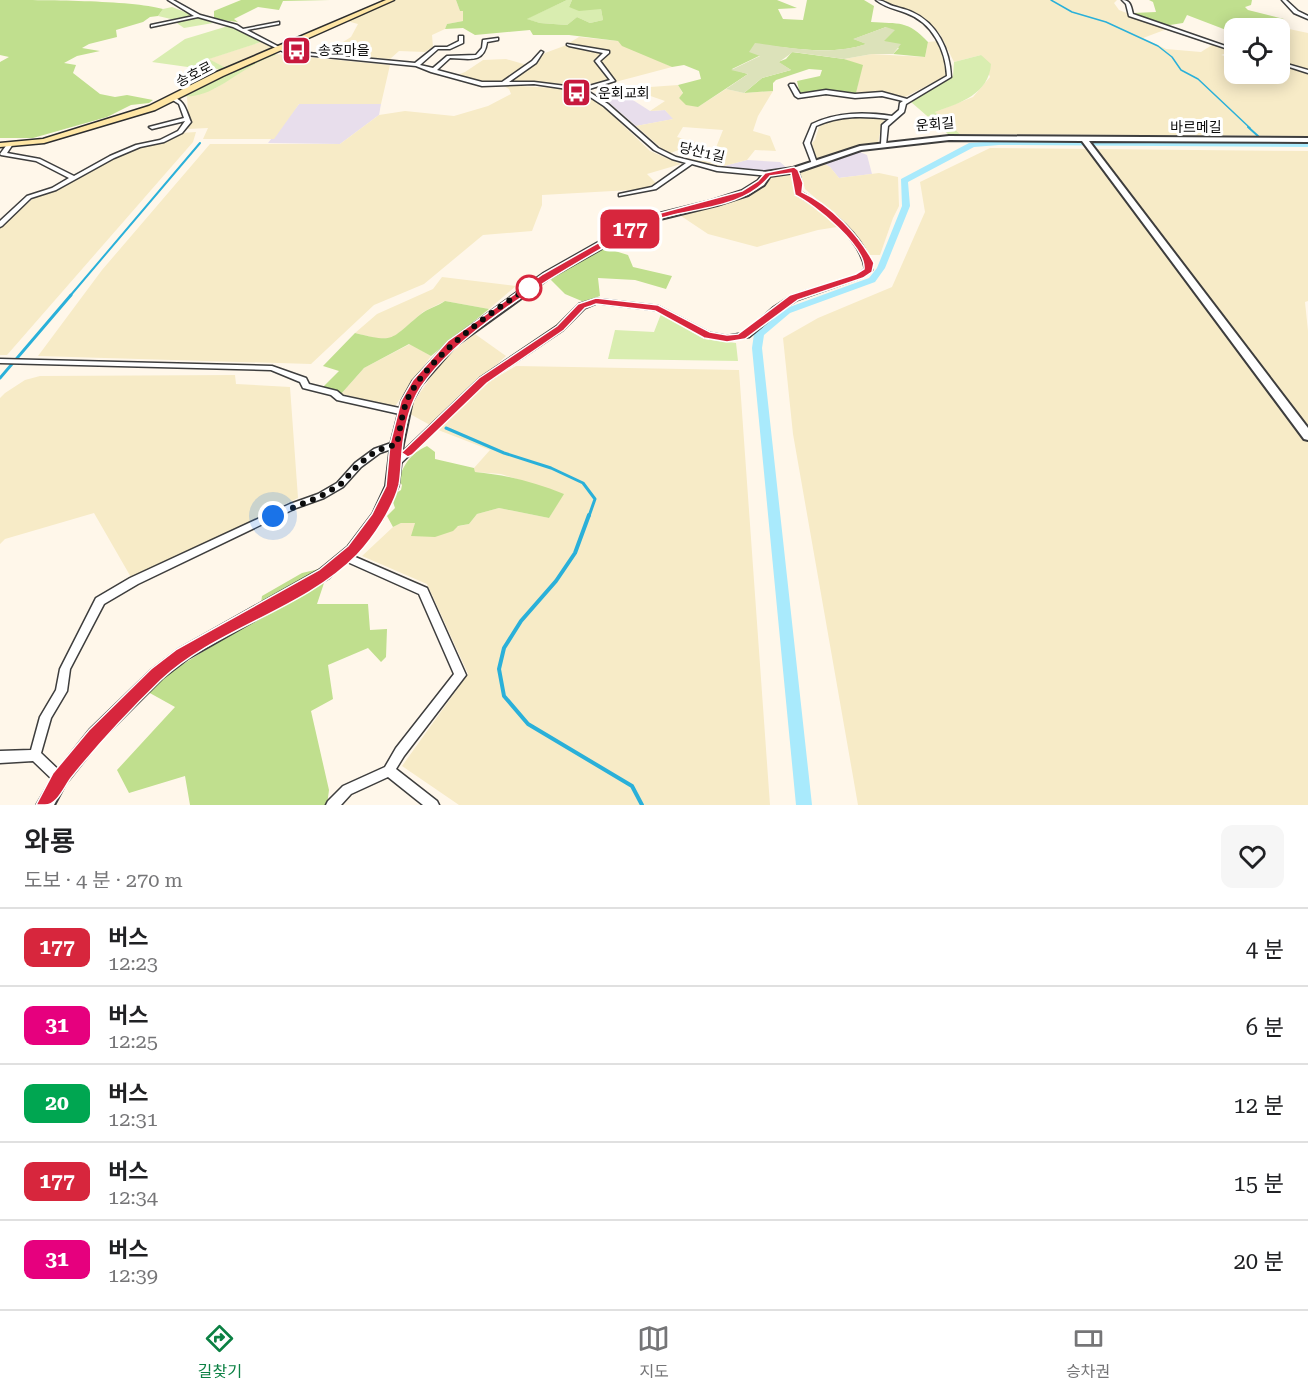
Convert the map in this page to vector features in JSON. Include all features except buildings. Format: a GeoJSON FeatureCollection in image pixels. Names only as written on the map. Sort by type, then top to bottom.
{"type":"FeatureCollection","features":[{"type":"Feature","properties":{"kind":"main road","name":"송호로"},"geometry":{"type":"LineString","coordinates":[[0,145],[44,141],[152,108],[220,74],[391,0]]}},
{"type":"Feature","properties":{"kind":"street","name":"당산1길"},"geometry":{"type":"LineString","coordinates":[[170,0],[198,16],[242,30],[286,52],[416,65],[482,84],[550,84],[582,90],[606,105],[656,149],[674,158],[690,163],[768,174]]}},
{"type":"Feature","properties":{"kind":"street"},"geometry":{"type":"LineString","coordinates":[[878,0],[886,6],[913,14],[939,35],[950,64],[949,77],[903,103],[902,111],[885,125],[884,144]]}},
{"type":"Feature","properties":{"kind":"street"},"geometry":{"type":"LineString","coordinates":[[1124,0],[1128,3],[1131,15],[1224,47]]}},
{"type":"Feature","properties":{"kind":"street"},"geometry":{"type":"LineString","coordinates":[[1284,0],[1296,12],[1308,18]]}},
{"type":"Feature","properties":{"kind":"street"},"geometry":{"type":"LineString","coordinates":[[153,26],[198,16]]}},
{"type":"Feature","properties":{"kind":"street"},"geometry":{"type":"LineString","coordinates":[[242,30],[276,22]]}},
{"type":"Feature","properties":{"kind":"street"},"geometry":{"type":"LineString","coordinates":[[416,65],[437,48],[448,48],[461,42],[461,37]]}},
{"type":"Feature","properties":{"kind":"street"},"geometry":{"type":"LineString","coordinates":[[433,70],[449,57],[475,57],[485,50],[485,41],[496,39]]}},
{"type":"Feature","properties":{"kind":"street","name":"당산1길"},"geometry":{"type":"LineString","coordinates":[[568,45],[607,52],[597,61],[613,81],[582,90]]}},
{"type":"Feature","properties":{"kind":"street"},"geometry":{"type":"LineString","coordinates":[[504,83],[534,62],[541,52]]}},
{"type":"Feature","properties":{"kind":"street"},"geometry":{"type":"LineString","coordinates":[[1290,66],[1308,72]]}},
{"type":"Feature","properties":{"kind":"street"},"geometry":{"type":"LineString","coordinates":[[792,85],[798,96],[826,92],[855,96],[882,94],[906,100]]}},
{"type":"Feature","properties":{"kind":"street"},"geometry":{"type":"LineString","coordinates":[[0,225],[29,197],[74,178],[112,157],[138,146],[162,141],[180,132],[188,122],[181,104],[172,98]]}},
{"type":"Feature","properties":{"kind":"street"},"geometry":{"type":"LineString","coordinates":[[814,163],[807,143],[814,125],[828,118],[843,116],[892,118]]}},
{"type":"Feature","properties":{"kind":"street"},"geometry":{"type":"LineString","coordinates":[[152,127],[186,119]]}},
{"type":"Feature","properties":{"kind":"street","name":"운회길"},"geometry":{"type":"LineString","coordinates":[[768,174],[794,170],[860,148],[884,144],[980,136],[1085,142]]}},
{"type":"Feature","properties":{"kind":"street","name":"바르메길"},"geometry":{"type":"LineString","coordinates":[[1085,142],[1308,140]]}},
{"type":"Feature","properties":{"kind":"street"},"geometry":{"type":"LineString","coordinates":[[1085,142],[1308,436]]}},
{"type":"Feature","properties":{"kind":"street"},"geometry":{"type":"LineString","coordinates":[[10,144],[3,154],[38,160],[74,178]]}},
{"type":"Feature","properties":{"kind":"street"},"geometry":{"type":"LineString","coordinates":[[621,195],[654,188],[690,163]]}},
{"type":"Feature","properties":{"kind":"street"},"geometry":{"type":"LineString","coordinates":[[395,465],[483,380],[560,328],[582,306],[596,301],[658,308],[708,335],[727,338],[741,337],[794,298],[860,276],[869,270],[870,263],[863,251],[831,215],[798,193],[799,183],[794,170]]}},
{"type":"Feature","properties":{"kind":"street"},"geometry":{"type":"LineString","coordinates":[[48,804],[60,779],[121,707],[165,667],[183,654],[324,574],[366,535],[392,486],[397,444],[407,401],[417,383],[452,344],[546,276],[645,220],[745,193],[761,183],[768,174]]}},
{"type":"Feature","properties":{"kind":"street"},"geometry":{"type":"LineString","coordinates":[[0,361],[272,368],[303,380],[306,386],[334,393],[340,398],[404,412]]}},
{"type":"Feature","properties":{"kind":"street"},"geometry":{"type":"LineString","coordinates":[[35,755],[46,717],[61,691],[65,669],[100,601],[134,581],[293,506],[321,496],[340,485],[358,465],[376,451],[397,444]]}},
{"type":"Feature","properties":{"kind":"street"},"geometry":{"type":"LineString","coordinates":[[332,805],[347,790],[389,771],[400,752],[460,675],[423,591],[346,556]]}},
{"type":"Feature","properties":{"kind":"street"},"geometry":{"type":"LineString","coordinates":[[0,757],[35,755],[60,779]]}},
{"type":"Feature","properties":{"kind":"street"},"geometry":{"type":"LineString","coordinates":[[389,771],[433,805]]}},
{"type":"Feature","properties":{"kind":"shaded area"},"geometry":{"type":"Polygon","coordinates":[[[396,0],[456,0],[460,11],[463,11],[463,21],[447,24],[445,29],[432,35],[433,47],[425,52],[399,51],[390,59],[324,54],[351,37],[358,24],[347,21],[396,0]]]}},
{"type":"Feature","properties":{"kind":"shaded area"},"geometry":{"type":"Polygon","coordinates":[[[883,0],[1117,0],[1114,3],[1119,10],[1167,29],[1143,38],[1166,49],[1201,52],[1212,45],[1224,49],[1224,54],[1221,55],[1224,56],[1224,84],[1290,84],[1290,68],[1308,73],[1308,136],[960,134],[935,112],[973,97],[990,77],[981,55],[954,62],[940,34],[925,21],[888,5],[883,0]]]}},
{"type":"Feature","properties":{"kind":"shaded area"},"geometry":{"type":"Polygon","coordinates":[[[1290,29],[1308,33],[1308,71],[1290,65],[1290,29]]]}},
{"type":"Feature","properties":{"kind":"shaded area"},"geometry":{"type":"Polygon","coordinates":[[[579,37],[618,41],[672,67],[585,90],[563,84],[511,81],[545,53],[579,37]]]}},
{"type":"Feature","properties":{"kind":"shaded area"},"geometry":{"type":"Polygon","coordinates":[[[938,41],[946,76],[905,97],[887,93],[856,93],[862,66],[844,59],[872,54],[925,57],[928,42],[938,41]]]}},
{"type":"Feature","properties":{"kind":"shaded area"},"geometry":{"type":"Polygon","coordinates":[[[261,42],[277,48],[226,68],[208,59],[261,42]]]}},
{"type":"Feature","properties":{"kind":"shaded area"},"geometry":{"type":"Polygon","coordinates":[[[275,54],[390,65],[381,104],[299,104],[274,139],[203,139],[208,128],[188,129],[191,119],[188,113],[187,97],[216,88],[250,66],[275,54]]]}},
{"type":"Feature","properties":{"kind":"shaded area"},"geometry":{"type":"Polygon","coordinates":[[[506,59],[527,65],[503,82],[476,82],[455,76],[483,60],[506,59]]]}},
{"type":"Feature","properties":{"kind":"shaded area"},"geometry":{"type":"Polygon","coordinates":[[[502,85],[570,89],[600,103],[650,151],[681,164],[647,174],[656,183],[648,189],[542,195],[542,205],[532,231],[483,235],[424,284],[374,305],[311,364],[38,356],[102,270],[210,144],[340,144],[379,115],[405,111],[454,116],[488,106],[511,94],[509,89],[502,85]]]}},
{"type":"Feature","properties":{"kind":"shaded area"},"geometry":{"type":"Polygon","coordinates":[[[678,85],[683,94],[679,98],[698,107],[726,89],[744,93],[773,91],[758,116],[753,131],[770,136],[776,151],[755,150],[747,160],[720,167],[690,161],[715,150],[723,130],[683,127],[677,137],[697,143],[668,154],[636,126],[673,119],[665,110],[650,111],[665,101],[636,91],[650,87],[678,85]]]}},
{"type":"Feature","properties":{"kind":"shaded area"},"geometry":{"type":"Polygon","coordinates":[[[625,95],[650,111],[665,110],[674,119],[636,126],[605,99],[625,95]]]}},
{"type":"Feature","properties":{"kind":"shaded area"},"geometry":{"type":"Polygon","coordinates":[[[299,104],[381,104],[379,115],[340,144],[268,143],[299,104]]]}},
{"type":"Feature","properties":{"kind":"shaded area"},"geometry":{"type":"Polygon","coordinates":[[[857,117],[885,118],[878,143],[816,159],[812,143],[819,127],[831,120],[857,117]]]}},
{"type":"Feature","properties":{"kind":"shaded area"},"geometry":{"type":"Polygon","coordinates":[[[196,132],[193,142],[7,355],[0,355],[0,228],[36,196],[60,188],[100,165],[139,147],[164,142],[181,133],[196,132]]]}},
{"type":"Feature","properties":{"kind":"shaded area"},"geometry":{"type":"Polygon","coordinates":[[[990,148],[1308,151],[1308,301],[1305,302],[1308,331],[1308,805],[858,805],[793,434],[783,338],[818,318],[892,287],[925,212],[920,182],[990,148]]]}},
{"type":"Feature","properties":{"kind":"shaded area"},"geometry":{"type":"Polygon","coordinates":[[[860,152],[867,155],[872,174],[839,178],[830,167],[823,163],[860,152]]]}},
{"type":"Feature","properties":{"kind":"shaded area"},"geometry":{"type":"Polygon","coordinates":[[[747,160],[780,162],[788,169],[767,172],[720,167],[747,160]]]}},
{"type":"Feature","properties":{"kind":"shaded area"},"geometry":{"type":"Polygon","coordinates":[[[823,163],[830,167],[839,178],[879,173],[898,177],[899,206],[880,255],[869,255],[828,209],[805,189],[800,171],[823,163]]]}},
{"type":"Feature","properties":{"kind":"shaded area"},"geometry":{"type":"Polygon","coordinates":[[[790,172],[795,194],[824,213],[837,227],[757,247],[708,234],[678,214],[755,190],[771,177],[790,172]]]}},
{"type":"Feature","properties":{"kind":"shaded area"},"geometry":{"type":"Polygon","coordinates":[[[442,277],[516,286],[489,309],[445,301],[423,312],[393,338],[379,339],[355,333],[377,314],[433,289],[442,277]]]}},
{"type":"Feature","properties":{"kind":"shaded area"},"geometry":{"type":"Polygon","coordinates":[[[475,334],[506,356],[430,425],[410,414],[413,403],[444,358],[475,334]]]}},
{"type":"Feature","properties":{"kind":"shaded area"},"geometry":{"type":"Polygon","coordinates":[[[410,344],[431,356],[395,406],[341,394],[364,368],[410,344]]]}},
{"type":"Feature","properties":{"kind":"shaded area"},"geometry":{"type":"Polygon","coordinates":[[[516,366],[739,370],[770,805],[459,805],[402,766],[468,674],[427,584],[362,556],[393,527],[401,523],[415,523],[412,536],[469,524],[477,514],[499,508],[549,518],[563,494],[501,474],[475,472],[474,468],[490,450],[433,428],[490,381],[516,366]]]}},
{"type":"Feature","properties":{"kind":"shaded area"},"geometry":{"type":"Polygon","coordinates":[[[235,375],[236,384],[290,387],[298,498],[132,579],[94,513],[5,539],[0,544],[0,398],[5,393],[25,380],[40,376],[235,375]]]}},
{"type":"Feature","properties":{"kind":"green space"},"geometry":{"type":"Polygon","coordinates":[[[0,0],[108,2],[163,9],[158,16],[116,30],[117,37],[82,48],[100,51],[77,56],[64,63],[76,65],[73,73],[100,94],[115,97],[127,95],[153,100],[149,103],[131,105],[107,117],[33,138],[0,138],[0,62],[9,57],[0,55],[0,0]]]}},
{"type":"Feature","properties":{"kind":"green space"},"geometry":{"type":"Polygon","coordinates":[[[241,0],[330,0],[283,1],[279,10],[258,7],[234,19],[238,22],[214,19],[214,11],[241,0]]]}},
{"type":"Feature","properties":{"kind":"green space"},"geometry":{"type":"Polygon","coordinates":[[[456,0],[567,0],[527,19],[540,23],[567,25],[577,17],[590,23],[603,20],[601,9],[579,11],[569,7],[572,0],[777,0],[797,8],[778,9],[783,19],[803,20],[807,0],[864,0],[874,6],[871,22],[902,24],[915,30],[928,42],[925,57],[893,54],[899,48],[883,41],[886,27],[854,39],[867,44],[840,50],[812,50],[755,44],[761,55],[732,69],[748,74],[698,107],[686,105],[679,98],[683,93],[678,85],[701,79],[699,71],[684,65],[672,67],[622,46],[618,41],[569,35],[533,35],[530,30],[475,35],[463,28],[445,29],[447,24],[463,21],[463,11],[460,11],[456,0]]]}},
{"type":"Feature","properties":{"kind":"green space"},"geometry":{"type":"Polygon","coordinates":[[[567,0],[572,0],[569,7],[601,9],[603,20],[590,23],[577,17],[567,25],[540,23],[526,19],[567,0]]]}},
{"type":"Feature","properties":{"kind":"green space"},"geometry":{"type":"Polygon","coordinates":[[[1149,0],[1252,0],[1251,5],[1245,7],[1248,10],[1280,18],[1224,18],[1224,29],[1187,15],[1183,23],[1163,26],[1133,13],[1156,12],[1153,2],[1149,0]]]}},
{"type":"Feature","properties":{"kind":"green space"},"geometry":{"type":"Polygon","coordinates":[[[172,7],[213,23],[184,28],[171,19],[158,16],[163,9],[172,7]]]}},
{"type":"Feature","properties":{"kind":"green space"},"geometry":{"type":"Polygon","coordinates":[[[228,26],[237,28],[261,42],[209,59],[226,68],[222,71],[212,67],[202,69],[152,62],[185,39],[228,26]]]}},
{"type":"Feature","properties":{"kind":"green space"},"geometry":{"type":"Polygon","coordinates":[[[886,27],[895,30],[884,41],[901,44],[893,54],[872,54],[844,59],[793,52],[779,62],[791,70],[762,78],[744,93],[726,89],[748,74],[731,70],[760,56],[749,52],[755,43],[797,49],[839,50],[866,44],[853,39],[886,27]]]}},
{"type":"Feature","properties":{"kind":"green space"},"geometry":{"type":"Polygon","coordinates":[[[792,52],[844,59],[863,65],[856,93],[800,94],[797,81],[820,76],[822,70],[809,69],[776,80],[773,83],[773,91],[744,93],[762,78],[791,70],[778,62],[786,59],[792,52]]]}},
{"type":"Feature","properties":{"kind":"green space"},"geometry":{"type":"Polygon","coordinates":[[[274,53],[276,55],[256,63],[209,91],[200,95],[181,96],[274,53]]]}},
{"type":"Feature","properties":{"kind":"green space"},"geometry":{"type":"Polygon","coordinates":[[[981,55],[991,64],[985,83],[972,96],[935,112],[960,134],[949,135],[911,102],[953,76],[954,62],[981,55]]]}},
{"type":"Feature","properties":{"kind":"green space"},"geometry":{"type":"Polygon","coordinates":[[[602,247],[628,255],[633,267],[672,276],[666,289],[635,280],[598,278],[600,296],[584,302],[565,294],[548,277],[602,247]]]}},
{"type":"Feature","properties":{"kind":"green space"},"geometry":{"type":"Polygon","coordinates":[[[445,301],[489,309],[431,356],[409,344],[364,368],[341,394],[323,387],[339,371],[323,366],[355,333],[378,338],[391,337],[423,312],[445,301]]]}},
{"type":"Feature","properties":{"kind":"green space"},"geometry":{"type":"Polygon","coordinates":[[[661,314],[704,339],[736,343],[738,361],[608,359],[615,330],[654,332],[661,314]]]}},
{"type":"Feature","properties":{"kind":"green space"},"geometry":{"type":"Polygon","coordinates":[[[427,446],[435,452],[435,459],[474,468],[475,472],[531,483],[564,494],[549,518],[499,508],[477,514],[469,524],[458,526],[453,531],[435,537],[411,536],[415,523],[401,523],[393,527],[387,516],[395,508],[391,496],[401,490],[402,485],[398,480],[406,464],[416,452],[427,446]]]}},
{"type":"Feature","properties":{"kind":"green space"},"geometry":{"type":"Polygon","coordinates":[[[319,569],[324,583],[317,604],[368,604],[370,630],[387,629],[386,657],[381,662],[368,648],[328,665],[333,699],[311,711],[329,790],[327,805],[190,805],[185,776],[129,793],[117,770],[175,707],[148,692],[167,674],[259,617],[262,596],[302,573],[319,569]]]}},
{"type":"Feature","properties":{"kind":"waterway"},"geometry":{"type":"LineString","coordinates":[[1051,0],[1072,12],[1106,22],[1158,46],[1172,57],[1181,70],[1198,79],[1250,128]]}},
{"type":"Feature","properties":{"kind":"waterway"},"geometry":{"type":"LineString","coordinates":[[1248,127],[1258,136]]}},
{"type":"Feature","properties":{"kind":"waterway"},"geometry":{"type":"LineString","coordinates":[[70,296],[200,143]]}},
{"type":"Feature","properties":{"kind":"waterway"},"geometry":{"type":"LineString","coordinates":[[804,805],[757,348],[759,334],[787,311],[872,280],[881,268],[906,206],[904,181],[972,145],[999,143],[1308,145]]}},
{"type":"Feature","properties":{"kind":"waterway"},"geometry":{"type":"LineString","coordinates":[[0,378],[71,295]]}},
{"type":"Feature","properties":{"kind":"waterway"},"geometry":{"type":"LineString","coordinates":[[446,428],[504,453],[551,468],[583,483],[595,499],[589,516]]}},
{"type":"Feature","properties":{"kind":"waterway"},"geometry":{"type":"LineString","coordinates":[[589,515],[575,553],[556,581],[521,621],[504,648],[499,669],[504,696],[528,724],[632,786],[642,805]]}},
{"type":"Feature","properties":{"kind":"bus line","name":"177"},"geometry":{"type":"LineString","coordinates":[[45,805],[60,779],[95,735],[157,674],[183,654],[324,574],[341,562],[366,535],[386,501],[392,486],[397,444],[407,401],[417,383],[452,344],[546,276],[645,220],[745,193],[761,183],[768,174],[794,170],[799,183],[798,193],[831,215],[863,251],[870,263],[869,270],[860,276],[817,288],[794,298],[741,337],[727,338],[708,335],[658,308],[596,301],[582,306],[560,328],[483,380],[408,452]]}},
{"type":"Feature","properties":{"kind":"place","name":"송호마을"},"geometry":{"type":"Point","coordinates":[297,50]}},
{"type":"Feature","properties":{"kind":"place","name":"운회교회"},"geometry":{"type":"Point","coordinates":[577,93]}},
{"type":"Feature","properties":{"kind":"route"},"geometry":{"type":"LineString","coordinates":[[273,516],[321,496],[340,485],[358,465],[376,451],[397,444],[407,401],[417,383],[431,366],[452,344],[529,288]]}}]}
